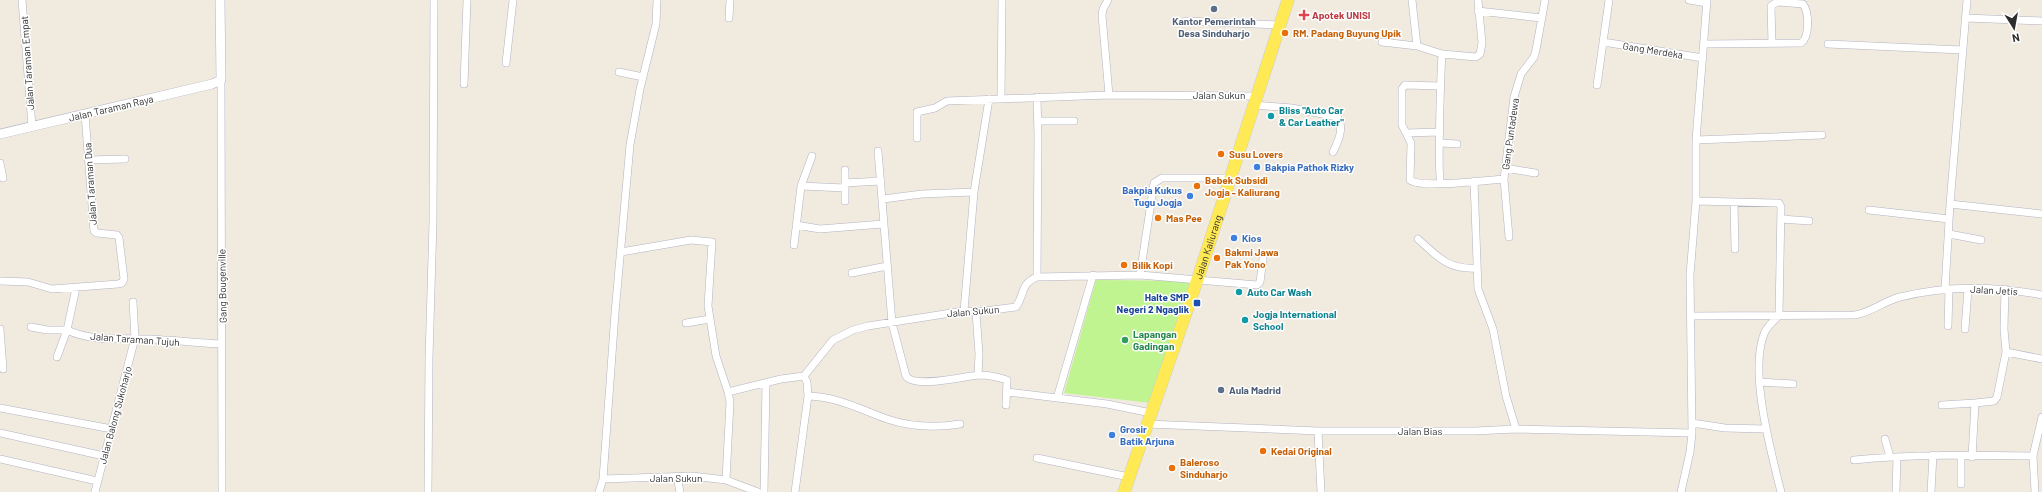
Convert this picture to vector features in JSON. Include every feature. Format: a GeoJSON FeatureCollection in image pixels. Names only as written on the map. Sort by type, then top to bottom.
{"type":"FeatureCollection","features":[{"type":"Feature","properties":{"kind":"main road","name":"Jalan Kaliurang"},"geometry":{"type":"LineString","coordinates":[[1124,492],[1196,281],[1288,0]]}},
{"type":"Feature","properties":{"kind":"street","name":"Jalan Taraman Empat"},"geometry":{"type":"LineString","coordinates":[[22,0],[32,126]]}},
{"type":"Feature","properties":{"kind":"street"},"geometry":{"type":"LineString","coordinates":[[220,0],[221,80]]}},
{"type":"Feature","properties":{"kind":"street"},"geometry":{"type":"LineString","coordinates":[[428,492],[429,358],[433,214],[434,0]]}},
{"type":"Feature","properties":{"kind":"street"},"geometry":{"type":"LineString","coordinates":[[464,84],[467,0]]}},
{"type":"Feature","properties":{"kind":"street"},"geometry":{"type":"LineString","coordinates":[[506,63],[513,0]]}},
{"type":"Feature","properties":{"kind":"street"},"geometry":{"type":"LineString","coordinates":[[599,492],[603,479],[615,313],[622,252],[630,144],[643,77],[656,24],[658,0]]}},
{"type":"Feature","properties":{"kind":"street"},"geometry":{"type":"LineString","coordinates":[[729,18],[730,0]]}},
{"type":"Feature","properties":{"kind":"street"},"geometry":{"type":"LineString","coordinates":[[1001,98],[1002,0]]}},
{"type":"Feature","properties":{"kind":"street"},"geometry":{"type":"LineString","coordinates":[[1108,0],[1103,8],[1102,15],[1109,95]]}},
{"type":"Feature","properties":{"kind":"street"},"geometry":{"type":"LineString","coordinates":[[1412,0],[1417,46]]}},
{"type":"Feature","properties":{"kind":"street"},"geometry":{"type":"LineString","coordinates":[[1382,42],[1417,46],[1442,54],[1476,57],[1480,54],[1482,43],[1478,0]]}},
{"type":"Feature","properties":{"kind":"street","name":"Gang Puntadewa"},"geometry":{"type":"LineString","coordinates":[[1509,237],[1504,179],[1514,97],[1521,74],[1534,57],[1545,0]]}},
{"type":"Feature","properties":{"kind":"street"},"geometry":{"type":"LineString","coordinates":[[1597,85],[1609,0]]}},
{"type":"Feature","properties":{"kind":"street"},"geometry":{"type":"LineString","coordinates":[[1684,491],[1692,433],[1690,275],[1696,202],[1696,140],[1705,44],[1707,2],[1689,0]]}},
{"type":"Feature","properties":{"kind":"street"},"geometry":{"type":"LineString","coordinates":[[1948,326],[1947,289],[1949,219],[1967,0]]}},
{"type":"Feature","properties":{"kind":"street"},"geometry":{"type":"LineString","coordinates":[[1705,44],[1772,44],[1801,43],[1805,40],[1807,35],[1806,11],[1803,4],[1777,2],[1771,6],[1772,44]]}},
{"type":"Feature","properties":{"kind":"street"},"geometry":{"type":"LineString","coordinates":[[1478,11],[1541,18]]}},
{"type":"Feature","properties":{"kind":"street"},"geometry":{"type":"LineString","coordinates":[[1966,18],[2042,20]]}},
{"type":"Feature","properties":{"kind":"street"},"geometry":{"type":"LineString","coordinates":[[1186,21],[1279,25]]}},
{"type":"Feature","properties":{"kind":"street","name":"Gang Merdeka"},"geometry":{"type":"LineString","coordinates":[[1604,42],[1703,58]]}},
{"type":"Feature","properties":{"kind":"street"},"geometry":{"type":"LineString","coordinates":[[1828,44],[1962,50]]}},
{"type":"Feature","properties":{"kind":"street"},"geometry":{"type":"LineString","coordinates":[[1441,183],[1439,177],[1441,143],[1440,86],[1442,54]]}},
{"type":"Feature","properties":{"kind":"street"},"geometry":{"type":"LineString","coordinates":[[618,72],[643,77]]}},
{"type":"Feature","properties":{"kind":"street","name":"Jalan Taraman Raya"},"geometry":{"type":"LineString","coordinates":[[0,134],[212,84],[221,80]]}},
{"type":"Feature","properties":{"kind":"street","name":"Gang Bougenville"},"geometry":{"type":"LineString","coordinates":[[221,80],[222,492]]}},
{"type":"Feature","properties":{"kind":"street"},"geometry":{"type":"LineString","coordinates":[[1440,86],[1405,85],[1402,87],[1402,125],[1411,142],[1410,180],[1420,184],[1504,179]]}},
{"type":"Feature","properties":{"kind":"street","name":"Jalan Sukun"},"geometry":{"type":"LineString","coordinates":[[917,138],[916,119],[918,111],[935,108],[948,101],[1109,95],[1255,100],[1337,117],[1340,121],[1339,141],[1333,152]]}},
{"type":"Feature","properties":{"kind":"street"},"geometry":{"type":"LineString","coordinates":[[1037,97],[1037,277],[1140,275],[1196,281],[1257,285],[1260,282],[1263,259]]}},
{"type":"Feature","properties":{"kind":"street"},"geometry":{"type":"LineString","coordinates":[[964,311],[974,192],[989,100]]}},
{"type":"Feature","properties":{"kind":"street","name":"Jalan Taraman Dua"},"geometry":{"type":"LineString","coordinates":[[76,288],[118,284],[122,283],[124,280],[119,238],[116,235],[97,233],[94,230],[85,114]]}},
{"type":"Feature","properties":{"kind":"street"},"geometry":{"type":"LineString","coordinates":[[1038,121],[1074,121]]}},
{"type":"Feature","properties":{"kind":"street"},"geometry":{"type":"LineString","coordinates":[[1406,133],[1440,132]]}},
{"type":"Feature","properties":{"kind":"street"},"geometry":{"type":"LineString","coordinates":[[1696,140],[1822,135]]}},
{"type":"Feature","properties":{"kind":"street"},"geometry":{"type":"LineString","coordinates":[[1441,143],[1457,144]]}},
{"type":"Feature","properties":{"kind":"street"},"geometry":{"type":"LineString","coordinates":[[878,151],[883,199],[886,266],[892,323],[908,379],[927,382],[978,375],[1007,380],[1006,405]]}},
{"type":"Feature","properties":{"kind":"street"},"geometry":{"type":"LineString","coordinates":[[794,245],[801,186],[812,156]]}},
{"type":"Feature","properties":{"kind":"street"},"geometry":{"type":"LineString","coordinates":[[89,160],[125,159]]}},
{"type":"Feature","properties":{"kind":"street"},"geometry":{"type":"LineString","coordinates":[[0,163],[3,178]]}},
{"type":"Feature","properties":{"kind":"street"},"geometry":{"type":"LineString","coordinates":[[1505,168],[1536,173]]}},
{"type":"Feature","properties":{"kind":"street"},"geometry":{"type":"LineString","coordinates":[[845,170],[845,201]]}},
{"type":"Feature","properties":{"kind":"street"},"geometry":{"type":"LineString","coordinates":[[1140,275],[1154,182],[1162,178],[1230,178]]}},
{"type":"Feature","properties":{"kind":"street"},"geometry":{"type":"LineString","coordinates":[[801,186],[845,186],[881,181]]}},
{"type":"Feature","properties":{"kind":"street"},"geometry":{"type":"LineString","coordinates":[[1474,181],[1478,288],[1490,321],[1506,396],[1516,429]]}},
{"type":"Feature","properties":{"kind":"street"},"geometry":{"type":"LineString","coordinates":[[883,199],[922,194],[974,192]]}},
{"type":"Feature","properties":{"kind":"street"},"geometry":{"type":"LineString","coordinates":[[1696,202],[1779,203],[1781,207],[1779,315],[1764,332],[1759,352],[1760,382],[1765,429],[1781,492]]}},
{"type":"Feature","properties":{"kind":"street"},"geometry":{"type":"LineString","coordinates":[[1734,202],[1735,249]]}},
{"type":"Feature","properties":{"kind":"street"},"geometry":{"type":"LineString","coordinates":[[1950,204],[2042,214]]}},
{"type":"Feature","properties":{"kind":"street"},"geometry":{"type":"LineString","coordinates":[[1868,210],[1949,219]]}},
{"type":"Feature","properties":{"kind":"street"},"geometry":{"type":"LineString","coordinates":[[1781,219],[1809,221]]}},
{"type":"Feature","properties":{"kind":"street"},"geometry":{"type":"LineString","coordinates":[[796,225],[820,229],[883,224]]}},
{"type":"Feature","properties":{"kind":"street"},"geometry":{"type":"LineString","coordinates":[[1949,234],[1981,240]]}},
{"type":"Feature","properties":{"kind":"street"},"geometry":{"type":"LineString","coordinates":[[1418,239],[1436,255],[1454,267],[1463,269],[1477,268]]}},
{"type":"Feature","properties":{"kind":"street"},"geometry":{"type":"LineString","coordinates":[[622,252],[691,240],[712,242],[708,306],[716,356],[728,392],[730,425],[726,480]]}},
{"type":"Feature","properties":{"kind":"street"},"geometry":{"type":"LineString","coordinates":[[852,273],[886,266]]}},
{"type":"Feature","properties":{"kind":"street"},"geometry":{"type":"LineString","coordinates":[[1058,398],[1093,275]]}},
{"type":"Feature","properties":{"kind":"street","name":"Jalan Sukun"},"geometry":{"type":"LineString","coordinates":[[804,376],[832,340],[852,330],[964,311],[976,312],[1016,307],[1020,301],[1024,286],[1029,281],[1037,277]]}},
{"type":"Feature","properties":{"kind":"street"},"geometry":{"type":"LineString","coordinates":[[0,281],[28,282],[52,289],[76,288],[67,330],[57,357]]}},
{"type":"Feature","properties":{"kind":"street","name":"Jalan Jetis"},"geometry":{"type":"LineString","coordinates":[[1779,315],[1855,315],[1867,313],[1897,298],[1947,289],[2005,289],[2042,295]]}},
{"type":"Feature","properties":{"kind":"street"},"geometry":{"type":"LineString","coordinates":[[1965,329],[1968,289]]}},
{"type":"Feature","properties":{"kind":"street"},"geometry":{"type":"LineString","coordinates":[[1942,405],[1997,400],[2006,352],[2004,329],[2005,289]]}},
{"type":"Feature","properties":{"kind":"street","name":"Jalan Balong Sukoharjo"},"geometry":{"type":"LineString","coordinates":[[95,492],[135,338],[133,302]]}},
{"type":"Feature","properties":{"kind":"street"},"geometry":{"type":"LineString","coordinates":[[976,312],[979,354],[978,375]]}},
{"type":"Feature","properties":{"kind":"street"},"geometry":{"type":"LineString","coordinates":[[1691,316],[1779,315]]}},
{"type":"Feature","properties":{"kind":"street"},"geometry":{"type":"LineString","coordinates":[[686,323],[710,319]]}},
{"type":"Feature","properties":{"kind":"street","name":"Jalan Taraman Tujuh"},"geometry":{"type":"LineString","coordinates":[[31,327],[47,330],[67,330],[98,338],[135,338],[222,344]]}},
{"type":"Feature","properties":{"kind":"street"},"geometry":{"type":"LineString","coordinates":[[0,329],[2,369]]}},
{"type":"Feature","properties":{"kind":"street"},"geometry":{"type":"LineString","coordinates":[[2006,352],[2042,359]]}},
{"type":"Feature","properties":{"kind":"street"},"geometry":{"type":"LineString","coordinates":[[728,392],[781,378],[804,376],[807,382],[808,396],[795,492]]}},
{"type":"Feature","properties":{"kind":"street"},"geometry":{"type":"LineString","coordinates":[[1760,382],[1793,384]]}},
{"type":"Feature","properties":{"kind":"street"},"geometry":{"type":"LineString","coordinates":[[764,492],[766,383]]}},
{"type":"Feature","properties":{"kind":"street","name":"Jalan Bias"},"geometry":{"type":"LineString","coordinates":[[1007,392],[1107,404],[1149,419],[1318,431],[1474,431],[1516,429],[1692,433]]}},
{"type":"Feature","properties":{"kind":"street"},"geometry":{"type":"LineString","coordinates":[[808,396],[824,396],[843,401],[887,419],[915,425],[938,427],[960,424]]}},
{"type":"Feature","properties":{"kind":"street"},"geometry":{"type":"LineString","coordinates":[[1972,457],[1975,403]]}},
{"type":"Feature","properties":{"kind":"street"},"geometry":{"type":"LineString","coordinates":[[0,408],[112,429]]}},
{"type":"Feature","properties":{"kind":"street"},"geometry":{"type":"LineString","coordinates":[[2035,492],[2039,475],[2033,456],[2042,420]]}},
{"type":"Feature","properties":{"kind":"street"},"geometry":{"type":"LineString","coordinates":[[1692,423],[1730,428],[1765,429]]}},
{"type":"Feature","properties":{"kind":"street"},"geometry":{"type":"LineString","coordinates":[[1318,431],[1321,492]]}},
{"type":"Feature","properties":{"kind":"street"},"geometry":{"type":"LineString","coordinates":[[0,433],[104,456]]}},
{"type":"Feature","properties":{"kind":"street"},"geometry":{"type":"LineString","coordinates":[[1885,440],[1894,457],[1896,492]]}},
{"type":"Feature","properties":{"kind":"street"},"geometry":{"type":"LineString","coordinates":[[1854,460],[1933,455],[1972,457],[2033,456]]}},
{"type":"Feature","properties":{"kind":"street"},"geometry":{"type":"LineString","coordinates":[[1931,492],[1933,455]]}},
{"type":"Feature","properties":{"kind":"street"},"geometry":{"type":"LineString","coordinates":[[1961,456],[1961,484]]}},
{"type":"Feature","properties":{"kind":"street"},"geometry":{"type":"LineString","coordinates":[[1036,458],[1129,477]]}},
{"type":"Feature","properties":{"kind":"street"},"geometry":{"type":"LineString","coordinates":[[0,459],[97,481]]}},
{"type":"Feature","properties":{"kind":"street","name":"Jalan Sukun"},"geometry":{"type":"LineString","coordinates":[[603,479],[692,476],[726,480],[758,492]]}},
{"type":"Feature","properties":{"kind":"street"},"geometry":{"type":"LineString","coordinates":[[677,477],[680,492]]}},
{"type":"Feature","properties":{"kind":"green space","name":"Lapangan Gadingan"},"geometry":{"type":"Polygon","coordinates":[[[1096,280],[1191,281],[1151,403],[1064,393],[1096,280]]]}},
{"type":"Feature","properties":{"kind":"place","name":"Kantor Pemerintah Desa Sinduharjo"},"geometry":{"type":"Point","coordinates":[1214,9]}},
{"type":"Feature","properties":{"kind":"place","name":"Apotek UNISI"},"geometry":{"type":"Point","coordinates":[1304,15]}},
{"type":"Feature","properties":{"kind":"place","name":"RM. Padang Buyung Upik"},"geometry":{"type":"Point","coordinates":[1285,33]}},
{"type":"Feature","properties":{"kind":"place","name":"Bliss \"Auto Car & Car Leather\""},"geometry":{"type":"Point","coordinates":[1271,116]}},
{"type":"Feature","properties":{"kind":"place","name":"Susu Lovers"},"geometry":{"type":"Point","coordinates":[1221,154]}},
{"type":"Feature","properties":{"kind":"place","name":"Bakpia Pathok Rizky"},"geometry":{"type":"Point","coordinates":[1257,167]}},
{"type":"Feature","properties":{"kind":"place","name":"Bebek Subsidi Jogja - Kaliurang"},"geometry":{"type":"Point","coordinates":[1197,186]}},
{"type":"Feature","properties":{"kind":"place","name":"Bakpia Kukus Tugu Jogja"},"geometry":{"type":"Point","coordinates":[1190,196]}},
{"type":"Feature","properties":{"kind":"place","name":"Mas Pee"},"geometry":{"type":"Point","coordinates":[1158,218]}},
{"type":"Feature","properties":{"kind":"place","name":"Kios"},"geometry":{"type":"Point","coordinates":[1234,238]}},
{"type":"Feature","properties":{"kind":"place","name":"Bakmi Jawa Pak Yono"},"geometry":{"type":"Point","coordinates":[1217,258]}},
{"type":"Feature","properties":{"kind":"place","name":"Bilik Kopi"},"geometry":{"type":"Point","coordinates":[1124,265]}},
{"type":"Feature","properties":{"kind":"place","name":"Auto Car Wash"},"geometry":{"type":"Point","coordinates":[1239,292]}},
{"type":"Feature","properties":{"kind":"place","name":"Halte SMP Negeri 2 Ngaglik"},"geometry":{"type":"Point","coordinates":[1197,303]}},
{"type":"Feature","properties":{"kind":"place","name":"Jogja International School"},"geometry":{"type":"Point","coordinates":[1245,320]}},
{"type":"Feature","properties":{"kind":"place","name":"Lapangan Gadingan"},"geometry":{"type":"Point","coordinates":[1125,340]}},
{"type":"Feature","properties":{"kind":"place","name":"Aula Madrid"},"geometry":{"type":"Point","coordinates":[1221,390]}},
{"type":"Feature","properties":{"kind":"place","name":"Grosir Batik Arjuna"},"geometry":{"type":"Point","coordinates":[1112,435]}},
{"type":"Feature","properties":{"kind":"place","name":"Kedai Original"},"geometry":{"type":"Point","coordinates":[1263,451]}},
{"type":"Feature","properties":{"kind":"place","name":"Baleroso Sinduharjo"},"geometry":{"type":"Point","coordinates":[1172,468]}}]}
